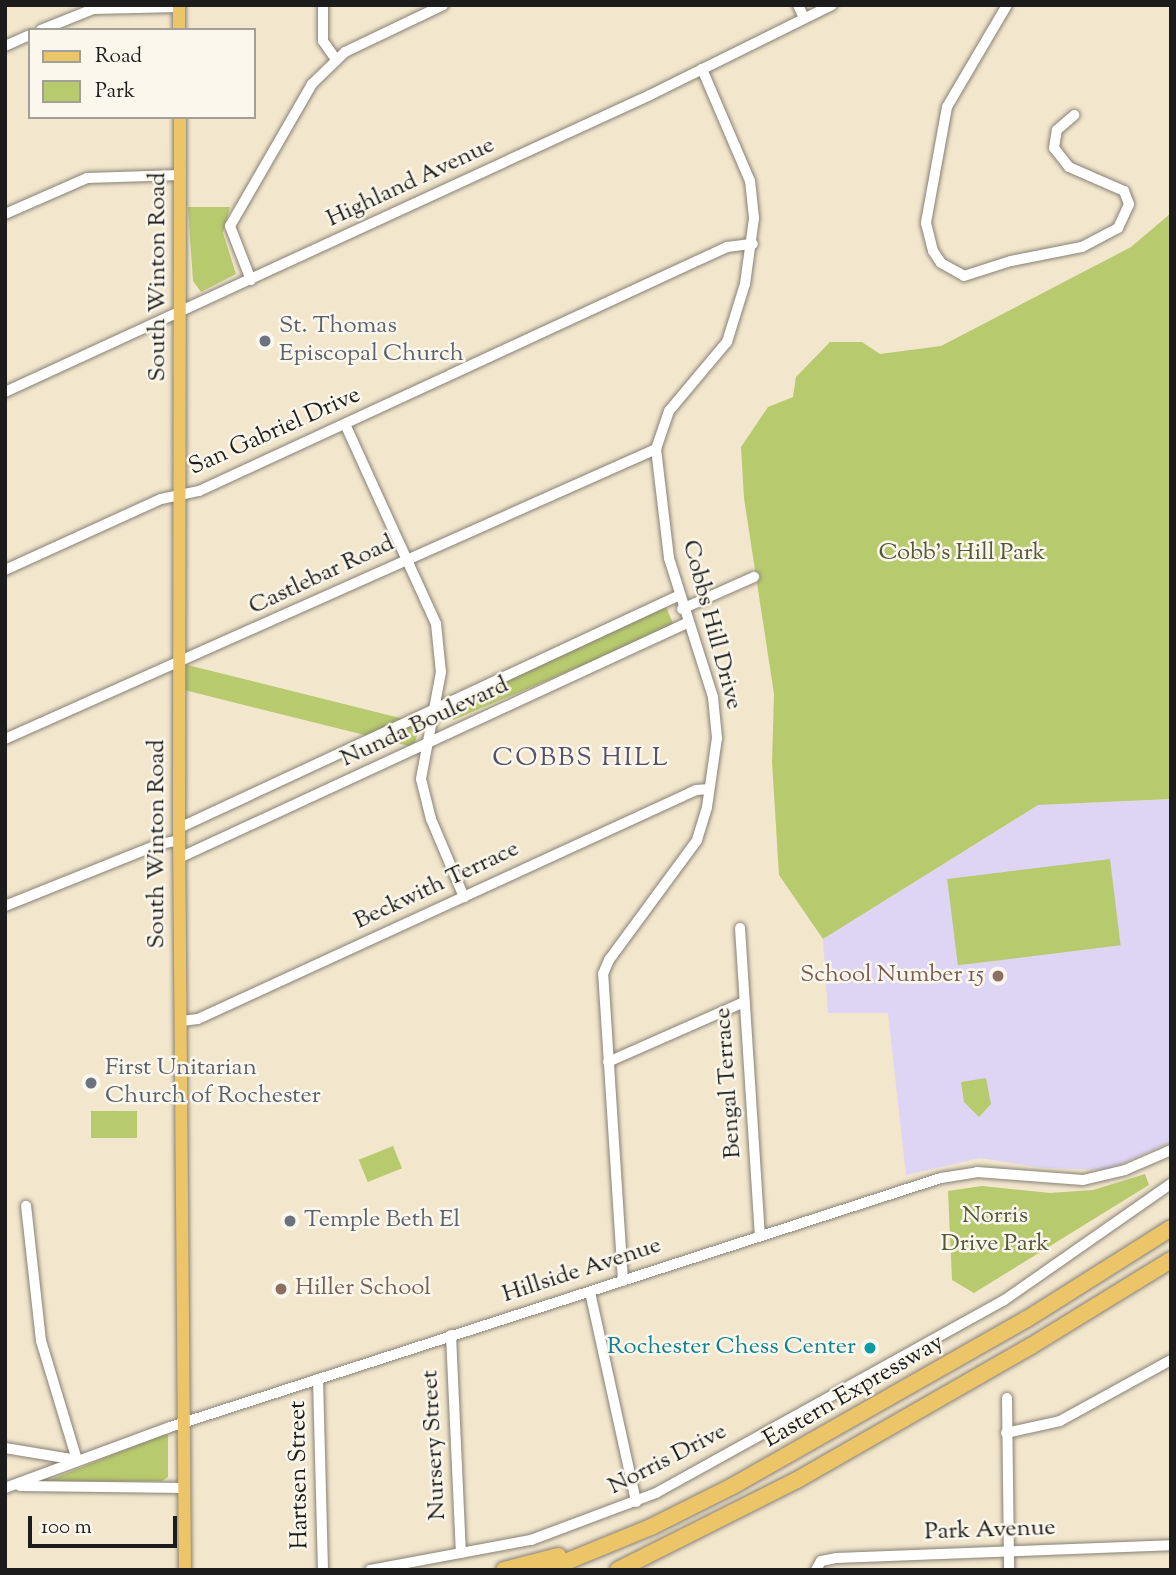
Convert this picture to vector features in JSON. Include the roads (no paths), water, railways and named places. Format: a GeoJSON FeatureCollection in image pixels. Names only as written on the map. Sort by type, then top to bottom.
{"type":"FeatureCollection","features":[{"type":"Feature","properties":{"kind":"highway","name":"Eastern Expressway"},"geometry":{"type":"LineString","coordinates":[[546,1570],[618,1542],[758,1472],[1050,1305],[1171,1228]]}},
{"type":"Feature","properties":{"kind":"highway","name":"Eastern Expressway"},"geometry":{"type":"LineString","coordinates":[[618,1570],[669,1548],[956,1390],[1171,1260]]}},
{"type":"Feature","properties":{"kind":"highway"},"geometry":{"type":"LineString","coordinates":[[504,1570],[618,1542]]}},
{"type":"Feature","properties":{"kind":"highway"},"geometry":{"type":"LineString","coordinates":[[625,1570],[669,1548]]}},
{"type":"Feature","properties":{"kind":"main road"},"geometry":{"type":"LineString","coordinates":[[179,6],[179,28]]}},
{"type":"Feature","properties":{"kind":"main road","name":"South Winton Road"},"geometry":{"type":"LineString","coordinates":[[180,119],[179,858],[185,1570]]}},
{"type":"Feature","properties":{"kind":"street"},"geometry":{"type":"LineString","coordinates":[[323,5],[323,41],[335,58]]}},
{"type":"Feature","properties":{"kind":"street"},"geometry":{"type":"LineString","coordinates":[[251,280],[231,234],[233,217],[312,84],[335,58],[443,5]]}},
{"type":"Feature","properties":{"kind":"street"},"geometry":{"type":"LineString","coordinates":[[798,5],[804,18]]}},
{"type":"Feature","properties":{"kind":"street","name":"Highland Avenue"},"geometry":{"type":"LineString","coordinates":[[5,392],[702,69],[832,5]]}},
{"type":"Feature","properties":{"kind":"street"},"geometry":{"type":"LineString","coordinates":[[1007,5],[947,107],[926,223],[933,251],[941,263],[964,276],[1011,261],[1082,247],[1118,228],[1129,204],[1124,191],[1069,167],[1054,148],[1057,130],[1074,115]]}},
{"type":"Feature","properties":{"kind":"street"},"geometry":{"type":"LineString","coordinates":[[46,28],[93,9],[179,6]]}},
{"type":"Feature","properties":{"kind":"street"},"geometry":{"type":"LineString","coordinates":[[5,46],[28,36]]}},
{"type":"Feature","properties":{"kind":"street","name":"Cobbs Hill Drive"},"geometry":{"type":"LineString","coordinates":[[623,1281],[608,1062],[605,967],[690,853],[702,826],[709,789],[716,719],[678,596],[659,503],[656,449],[669,411],[727,342],[752,244],[755,205],[750,181],[702,69]]}},
{"type":"Feature","properties":{"kind":"street"},"geometry":{"type":"LineString","coordinates":[[5,214],[87,178],[180,175]]}},
{"type":"Feature","properties":{"kind":"street","name":"San Gabriel Drive"},"geometry":{"type":"LineString","coordinates":[[5,570],[161,499],[199,491],[727,247],[752,244]]}},
{"type":"Feature","properties":{"kind":"street"},"geometry":{"type":"LineString","coordinates":[[345,424],[408,560],[442,646],[421,779],[426,804],[464,897]]}},
{"type":"Feature","properties":{"kind":"street","name":"Castlebar Road"},"geometry":{"type":"LineString","coordinates":[[5,739],[179,664],[656,449]]}},
{"type":"Feature","properties":{"kind":"street"},"geometry":{"type":"LineString","coordinates":[[682,610],[754,577]]}},
{"type":"Feature","properties":{"kind":"street","name":"Nunda Boulevard"},"geometry":{"type":"LineString","coordinates":[[5,905],[157,845],[433,710],[678,596]]}},
{"type":"Feature","properties":{"kind":"street","name":"Nunda Boulevard"},"geometry":{"type":"LineString","coordinates":[[179,858],[425,747],[687,623]]}},
{"type":"Feature","properties":{"kind":"street","name":"Beckwith Terrace"},"geometry":{"type":"LineString","coordinates":[[181,1021],[198,1019],[696,790],[709,789]]}},
{"type":"Feature","properties":{"kind":"street","name":"Bengal Terrace"},"geometry":{"type":"LineString","coordinates":[[740,928],[760,1235]]}},
{"type":"Feature","properties":{"kind":"street"},"geometry":{"type":"LineString","coordinates":[[608,1062],[744,1003]]}},
{"type":"Feature","properties":{"kind":"street","name":"Hillside Avenue"},"geometry":{"type":"LineString","coordinates":[[9,1487],[76,1460],[185,1423],[952,1175],[1003,1173],[1083,1180],[1125,1170],[1171,1150]]}},
{"type":"Feature","properties":{"kind":"street","name":"Norris Drive"},"geometry":{"type":"LineString","coordinates":[[370,1570],[541,1537],[636,1502],[1003,1301],[1171,1184]]}},
{"type":"Feature","properties":{"kind":"street"},"geometry":{"type":"LineString","coordinates":[[5,1448],[76,1460],[41,1341],[26,1206]]}},
{"type":"Feature","properties":{"kind":"street"},"geometry":{"type":"LineString","coordinates":[[590,1292],[636,1502]]}},
{"type":"Feature","properties":{"kind":"street","name":"Nursery Street"},"geometry":{"type":"LineString","coordinates":[[451,1335],[461,1553]]}},
{"type":"Feature","properties":{"kind":"street"},"geometry":{"type":"LineString","coordinates":[[1006,1433],[1060,1421],[1171,1360]]}},
{"type":"Feature","properties":{"kind":"street","name":"Hartsen Street"},"geometry":{"type":"LineString","coordinates":[[318,1379],[323,1570]]}},
{"type":"Feature","properties":{"kind":"street"},"geometry":{"type":"LineString","coordinates":[[1007,1398],[1009,1570]]}},
{"type":"Feature","properties":{"kind":"street","name":"Hillside Avenue"},"geometry":{"type":"LineString","coordinates":[[9,1487],[185,1488]]}},
{"type":"Feature","properties":{"kind":"street","name":"Park Avenue"},"geometry":{"type":"LineString","coordinates":[[816,1570],[819,1563],[831,1559],[1171,1545]]}},
{"type":"Feature","properties":{"kind":"place","name":"St. Thomas Episcopal Church"},"geometry":{"type":"Point","coordinates":[265,341]}},
{"type":"Feature","properties":{"kind":"place","name":"School Number 15"},"geometry":{"type":"Point","coordinates":[998,976]}},
{"type":"Feature","properties":{"kind":"place","name":"First Unitarian Church of Rochester"},"geometry":{"type":"Point","coordinates":[91,1083]}},
{"type":"Feature","properties":{"kind":"place","name":"Temple Beth El"},"geometry":{"type":"Point","coordinates":[290,1221]}},
{"type":"Feature","properties":{"kind":"place","name":"Hiller School"},"geometry":{"type":"Point","coordinates":[281,1289]}},
{"type":"Feature","properties":{"kind":"place","name":"Rochester Chess Center"},"geometry":{"type":"Point","coordinates":[870,1348]}},
{"type":"Feature","properties":{"kind":"district","name":"COBBS HILL"},"geometry":{"type":"Point","coordinates":[581,759]}},
{"type":"Feature","properties":{"kind":"park label","name":"Cobb's Hill Park"},"geometry":{"type":"Point","coordinates":[962,554]}},
{"type":"Feature","properties":{"kind":"park label","name":"Norris Drive Park"},"geometry":{"type":"Point","coordinates":[995,1231]}}]}
